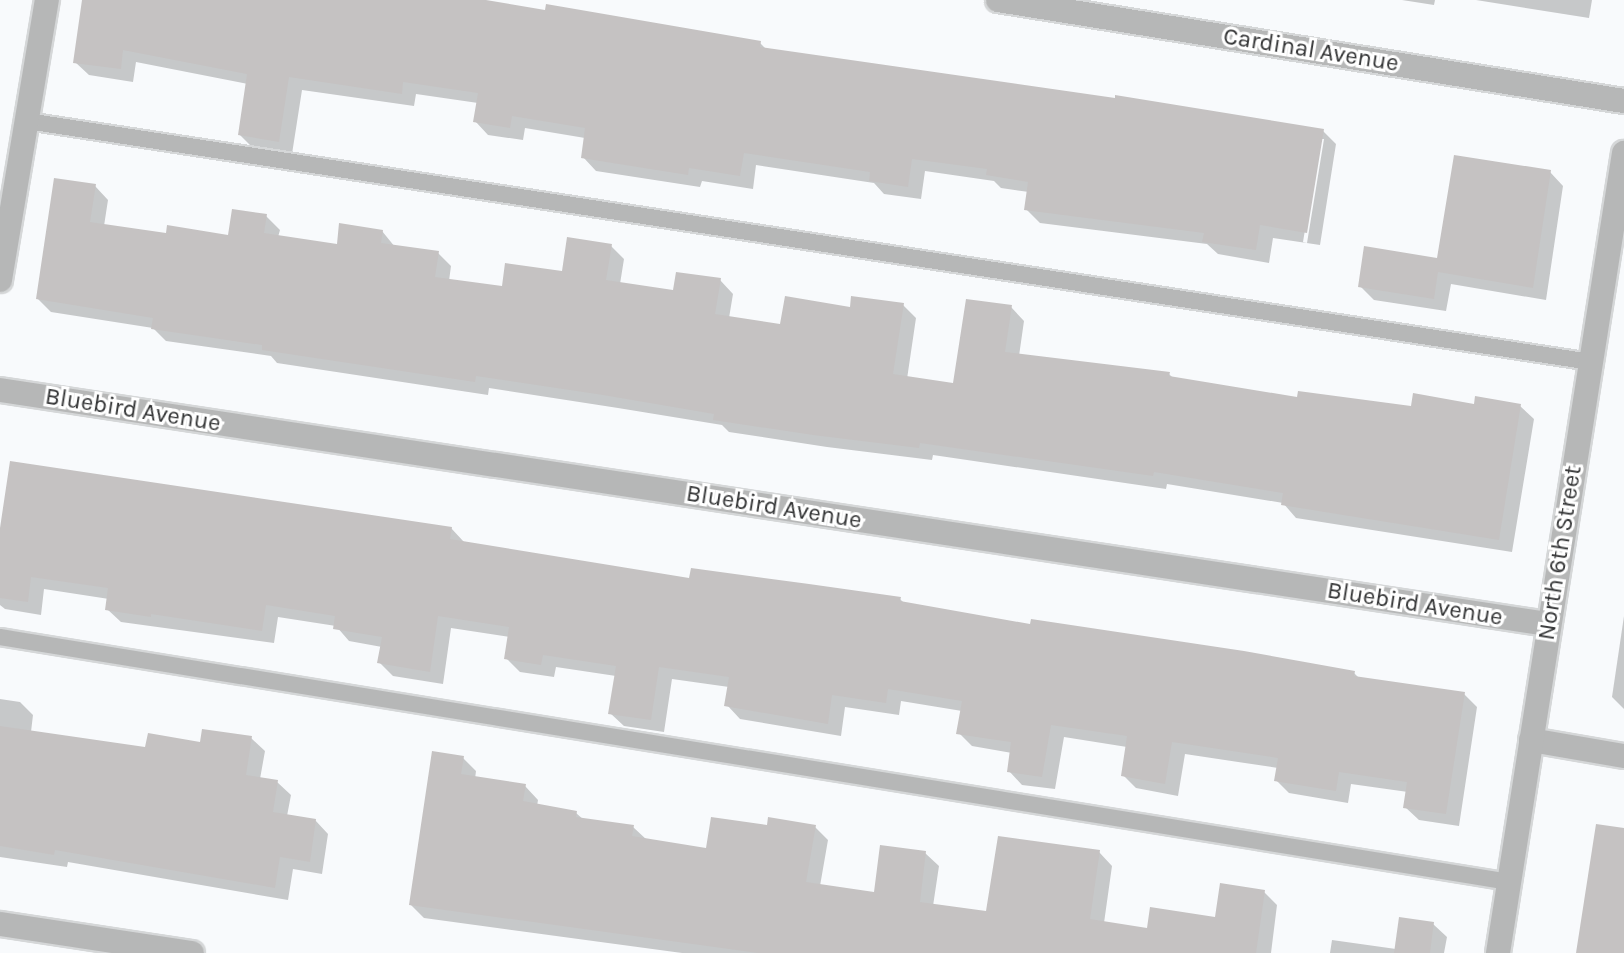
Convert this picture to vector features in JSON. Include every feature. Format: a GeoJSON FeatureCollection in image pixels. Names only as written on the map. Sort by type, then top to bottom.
{"type":"FeatureCollection","features":[{"type":"Feature","properties":{"kind":"street"},"geometry":{"type":"LineString","coordinates":[[0,280],[47,0]]}},
{"type":"Feature","properties":{"kind":"street","name":"Cardinal Avenue"},"geometry":{"type":"LineString","coordinates":[[998,0],[1624,101]]}},
{"type":"Feature","properties":{"kind":"street","name":"North 6th Street"},"geometry":{"type":"LineString","coordinates":[[1498,953],[1624,153]]}},
{"type":"Feature","properties":{"kind":"street","name":"Bluebird Avenue"},"geometry":{"type":"LineString","coordinates":[[0,390],[1548,624]]}},
{"type":"Feature","properties":{"kind":"street"},"geometry":{"type":"LineString","coordinates":[[1531,740],[1624,756]]}},
{"type":"Feature","properties":{"kind":"street"},"geometry":{"type":"LineString","coordinates":[[0,924],[192,953]]}},
{"type":"Feature","properties":{"kind":"lane"},"geometry":{"type":"LineString","coordinates":[[27,121],[1591,362]]}},
{"type":"Feature","properties":{"kind":"lane"},"geometry":{"type":"LineString","coordinates":[[0,637],[1509,882]]}},
{"type":"Feature","properties":{"kind":"building"},"geometry":{"type":"Polygon","coordinates":[[[82,0],[486,0],[545,10],[546,4],[761,41],[760,47],[1115,98],[1115,95],[1324,129],[1307,233],[1260,225],[1256,250],[1202,242],[1204,233],[1024,210],[1028,182],[986,175],[987,169],[912,159],[908,187],[869,181],[870,172],[744,153],[740,176],[689,168],[688,175],[581,158],[585,128],[512,116],[510,128],[473,122],[478,93],[403,82],[402,94],[289,77],[279,142],[238,135],[247,74],[123,50],[121,69],[73,63],[82,0]]]}},
{"type":"Feature","properties":{"kind":"building"},"geometry":{"type":"Polygon","coordinates":[[[1454,155],[1551,170],[1533,288],[1438,272],[1434,299],[1358,287],[1364,246],[1437,258],[1454,155]]]}},
{"type":"Feature","properties":{"kind":"building"},"geometry":{"type":"Polygon","coordinates":[[[54,178],[96,184],[90,222],[166,233],[167,225],[228,235],[232,209],[267,214],[264,233],[337,244],[339,223],[383,230],[381,243],[439,251],[435,277],[502,286],[505,263],[562,271],[567,237],[612,244],[606,280],[673,290],[676,272],[721,278],[715,314],[780,324],[785,296],[850,307],[851,296],[904,303],[893,374],[953,383],[966,299],[1012,305],[1005,352],[1170,372],[1169,376],[1297,397],[1298,391],[1411,406],[1413,393],[1474,404],[1475,396],[1521,404],[1499,540],[1281,505],[1283,493],[1154,472],[1153,476],[920,443],[919,448],[813,435],[713,420],[714,414],[603,395],[476,376],[475,382],[262,350],[262,345],[151,329],[153,318],[36,299],[54,178]]]}},
{"type":"Feature","properties":{"kind":"building"},"geometry":{"type":"Polygon","coordinates":[[[10,461],[452,527],[450,539],[689,578],[691,568],[901,597],[900,601],[1030,624],[1031,619],[1244,651],[1355,671],[1354,676],[1465,692],[1446,814],[1403,808],[1407,782],[1339,772],[1336,791],[1274,781],[1278,758],[1172,742],[1165,784],[1121,776],[1127,736],[1051,725],[1042,777],[1007,772],[1011,742],[956,734],[962,701],[888,689],[886,703],[832,695],[828,724],[724,706],[729,677],[659,667],[651,720],[608,714],[616,666],[543,655],[541,665],[504,659],[509,627],[438,616],[430,672],[377,663],[382,637],[333,629],[335,616],[266,605],[262,631],[151,614],[151,617],[105,610],[108,588],[31,577],[28,602],[0,598],[0,528],[10,461]]]}},
{"type":"Feature","properties":{"kind":"building"},"geometry":{"type":"Polygon","coordinates":[[[0,726],[145,747],[148,733],[200,742],[202,729],[252,736],[246,775],[278,780],[273,812],[316,819],[310,862],[280,857],[275,888],[55,850],[54,855],[0,846],[0,726]]]}},
{"type":"Feature","properties":{"kind":"building"},"geometry":{"type":"Polygon","coordinates":[[[432,751],[464,756],[461,774],[526,784],[523,801],[577,811],[576,817],[634,825],[632,836],[706,848],[711,817],[767,825],[768,817],[816,825],[806,882],[874,892],[880,845],[926,851],[920,902],[986,911],[998,836],[1100,850],[1090,919],[1147,928],[1150,907],[1215,917],[1220,883],[1265,890],[1256,953],[758,953],[409,905],[432,751]]]}},
{"type":"Feature","properties":{"kind":"building"},"geometry":{"type":"Polygon","coordinates":[[[1596,824],[1624,828],[1624,953],[1576,953],[1596,824]]]}},
{"type":"Feature","properties":{"kind":"building"},"geometry":{"type":"Polygon","coordinates":[[[1399,917],[1434,922],[1430,953],[1394,953],[1399,917]]]}}]}
